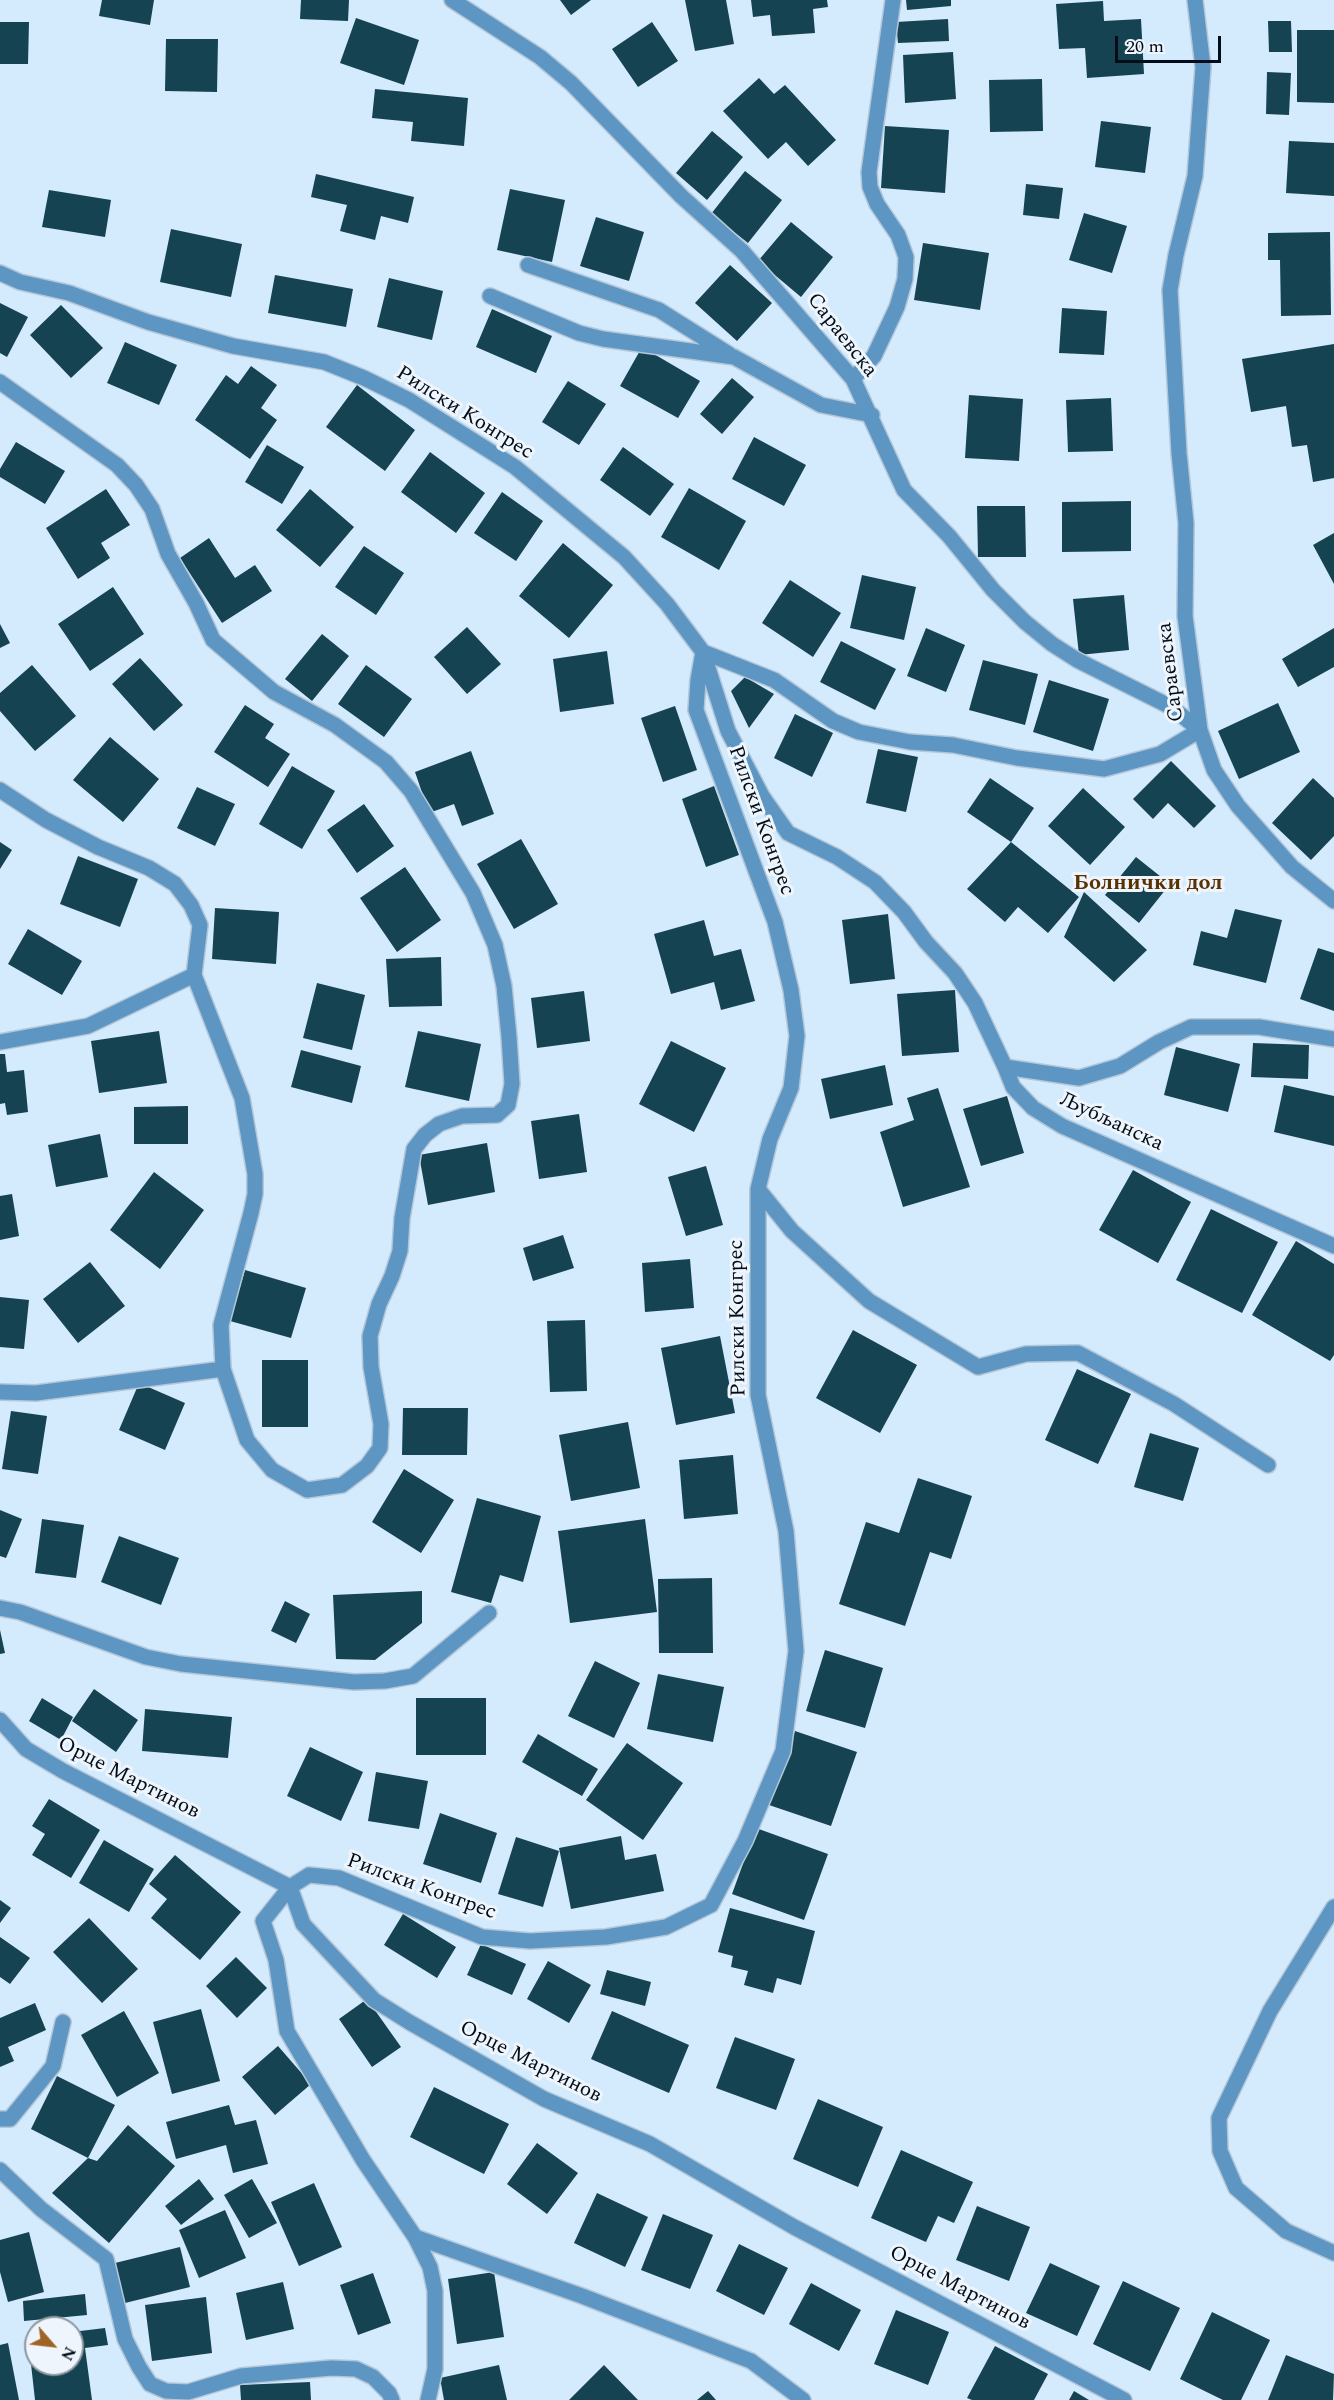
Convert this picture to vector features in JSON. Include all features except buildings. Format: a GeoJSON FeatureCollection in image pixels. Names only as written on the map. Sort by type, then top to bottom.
{"type":"FeatureCollection","features":[{"type":"Feature","properties":{"kind":"street","name":"Сараевска"},"geometry":{"type":"LineString","coordinates":[[452,0],[540,57],[571,83],[681,196],[742,251],[853,379],[872,415],[885,452],[904,490],[949,536],[993,590],[1025,622],[1052,644],[1077,660],[1171,707],[1200,730]]}},
{"type":"Feature","properties":{"kind":"street"},"geometry":{"type":"LineString","coordinates":[[853,379],[874,356],[897,308],[905,279],[906,257],[898,235],[876,204],[870,187],[869,172],[892,0]]}},
{"type":"Feature","properties":{"kind":"street","name":"Сараевска"},"geometry":{"type":"LineString","coordinates":[[1195,0],[1203,67],[1195,176],[1170,290],[1179,453],[1186,523],[1185,616],[1200,730],[1214,770],[1238,806],[1292,867],[1334,901]]}},
{"type":"Feature","properties":{"kind":"street"},"geometry":{"type":"LineString","coordinates":[[528,265],[659,310],[734,357],[821,405],[872,415]]}},
{"type":"Feature","properties":{"kind":"street","name":"Рилски Конгрес"},"geometry":{"type":"LineString","coordinates":[[0,273],[20,282],[69,293],[148,322],[233,346],[324,362],[364,378],[409,400],[515,467],[624,557],[667,604],[703,652],[696,710],[776,922],[791,990],[797,1036],[792,1088],[770,1139],[758,1189],[758,1395],[786,1531],[796,1651],[783,1751],[745,1841],[711,1905],[666,1928],[606,1937],[530,1941],[482,1938],[339,1878],[309,1875],[290,1887],[263,1921],[276,1960],[287,2031],[363,2160],[415,2237],[430,2267],[435,2291],[435,2369],[428,2400]]}},
{"type":"Feature","properties":{"kind":"street"},"geometry":{"type":"LineString","coordinates":[[490,296],[579,333],[595,337],[734,357]]}},
{"type":"Feature","properties":{"kind":"street"},"geometry":{"type":"LineString","coordinates":[[0,382],[117,465],[136,485],[152,509],[168,554],[196,603],[213,640],[274,692],[335,726],[386,762],[411,791],[473,893],[495,945],[504,986],[512,1084],[508,1105],[496,1115],[462,1116],[439,1124],[425,1135],[414,1149],[402,1218],[400,1251],[379,1304],[370,1336],[371,1367],[381,1424],[380,1448],[367,1466],[342,1485],[307,1490],[272,1470],[247,1440],[223,1369],[221,1325],[251,1213],[255,1194],[255,1174],[242,1098],[194,975],[200,925],[191,905],[175,884],[149,868],[98,847],[46,820],[0,790]]}},
{"type":"Feature","properties":{"kind":"street"},"geometry":{"type":"LineString","coordinates":[[703,652],[774,680],[833,721],[859,732],[910,742],[953,745],[1017,758],[1104,769],[1160,754],[1200,730]]}},
{"type":"Feature","properties":{"kind":"street"},"geometry":{"type":"LineString","coordinates":[[703,652],[728,731],[762,796],[788,832],[837,858],[875,882],[904,912],[926,942],[955,973],[975,1003],[1005,1067]]}},
{"type":"Feature","properties":{"kind":"street"},"geometry":{"type":"LineString","coordinates":[[0,1042],[88,1026],[194,975]]}},
{"type":"Feature","properties":{"kind":"street","name":"Љубљанска"},"geometry":{"type":"LineString","coordinates":[[1005,1067],[1079,1078],[1120,1066],[1159,1042],[1191,1027],[1258,1027],[1334,1039]]}},
{"type":"Feature","properties":{"kind":"street","name":"Љубљанска"},"geometry":{"type":"LineString","coordinates":[[1005,1067],[1013,1087],[1033,1108],[1062,1126],[1334,1246]]}},
{"type":"Feature","properties":{"kind":"street"},"geometry":{"type":"LineString","coordinates":[[758,1189],[792,1231],[869,1301],[978,1367],[1026,1354],[1078,1353],[1174,1404],[1268,1465]]}},
{"type":"Feature","properties":{"kind":"street"},"geometry":{"type":"LineString","coordinates":[[0,1392],[36,1393],[223,1369]]}},
{"type":"Feature","properties":{"kind":"street"},"geometry":{"type":"LineString","coordinates":[[0,1608],[20,1612],[146,1657],[181,1664],[354,1682],[385,1681],[413,1676],[489,1613]]}},
{"type":"Feature","properties":{"kind":"street","name":"Орце Мартинов"},"geometry":{"type":"LineString","coordinates":[[0,1720],[26,1749],[63,1771],[290,1887],[303,1924],[374,2000],[409,2022],[544,2099],[650,2145],[794,2227],[1124,2400]]}},
{"type":"Feature","properties":{"kind":"street"},"geometry":{"type":"LineString","coordinates":[[1334,1908],[1270,2011],[1219,2118],[1220,2151],[1236,2188],[1286,2231],[1334,2253]]}},
{"type":"Feature","properties":{"kind":"street"},"geometry":{"type":"LineString","coordinates":[[0,2119],[10,2119],[53,2066],[63,2022]]}},
{"type":"Feature","properties":{"kind":"street"},"geometry":{"type":"LineString","coordinates":[[0,2170],[41,2209],[106,2259],[125,2339],[150,2384],[166,2391],[188,2392],[241,2376],[331,2368],[356,2369],[373,2377],[389,2393],[392,2400]]}},
{"type":"Feature","properties":{"kind":"street"},"geometry":{"type":"LineString","coordinates":[[415,2237],[582,2296],[751,2361],[803,2400]]}},
{"type":"Feature","properties":{"kind":"district","name":"Болнички дол"},"geometry":{"type":"Point","coordinates":[1148,885]}}]}
